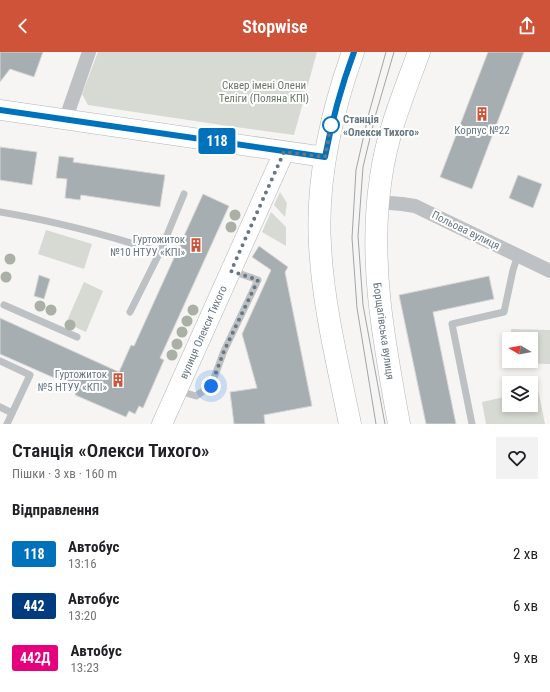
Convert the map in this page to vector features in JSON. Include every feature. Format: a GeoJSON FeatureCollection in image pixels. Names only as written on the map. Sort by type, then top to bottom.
{"type":"FeatureCollection","features":[{"type":"Feature","properties":{"kind":"main road"},"geometry":{"type":"LineString","coordinates":[[350,424],[334,347],[324,287],[320,244],[320,197],[332,118],[354,52]]}},
{"type":"Feature","properties":{"kind":"main road","name":"Борщагівська вулиця"},"geometry":{"type":"LineString","coordinates":[[399,424],[378,301],[376,250],[378,202],[381,176],[389,139],[419,52]]}},
{"type":"Feature","properties":{"kind":"street"},"geometry":{"type":"LineString","coordinates":[[66,118],[89,52]]}},
{"type":"Feature","properties":{"kind":"street"},"geometry":{"type":"LineString","coordinates":[[0,110],[66,118],[325,157]]}},
{"type":"Feature","properties":{"kind":"street","name":"вулиця Олекси Тихого"},"geometry":{"type":"LineString","coordinates":[[162,424],[284,152]]}},
{"type":"Feature","properties":{"kind":"street","name":"Польова вулиця"},"geometry":{"type":"LineString","coordinates":[[378,202],[415,206],[550,271]]}},
{"type":"Feature","properties":{"kind":"lane"},"geometry":{"type":"LineString","coordinates":[[130,312],[160,252],[184,194]]}},
{"type":"Feature","properties":{"kind":"lane"},"geometry":{"type":"LineString","coordinates":[[0,212],[36,218],[116,238],[160,252]]}},
{"type":"Feature","properties":{"kind":"lane"},"geometry":{"type":"LineString","coordinates":[[472,424],[452,324],[504,312],[513,270],[518,255]]}},
{"type":"Feature","properties":{"kind":"lane"},"geometry":{"type":"LineString","coordinates":[[177,390],[196,396],[211,386],[224,351],[258,280],[231,271]]}},
{"type":"Feature","properties":{"kind":"lane"},"geometry":{"type":"LineString","coordinates":[[4,305],[77,337]]}},
{"type":"Feature","properties":{"kind":"lane"},"geometry":{"type":"LineString","coordinates":[[0,360],[30,375],[7,424]]}},
{"type":"Feature","properties":{"kind":"lane"},"geometry":{"type":"LineString","coordinates":[[0,407],[12,413]]}},
{"type":"Feature","properties":{"kind":"green space","name":"Сквер імені Олени Теліги (Поляна КПІ)"},"geometry":{"type":"Polygon","coordinates":[[[98,52],[317,52],[294,135],[88,105],[82,94],[98,52]]]}},
{"type":"Feature","properties":{"kind":"green space"},"geometry":{"type":"Polygon","coordinates":[[[280,192],[287,203],[285,217],[274,205],[280,192]]]}},
{"type":"Feature","properties":{"kind":"green space"},"geometry":{"type":"Polygon","coordinates":[[[271,212],[286,227],[286,246],[262,232],[271,212]]]}},
{"type":"Feature","properties":{"kind":"green space"},"geometry":{"type":"Polygon","coordinates":[[[46,230],[92,244],[84,269],[38,254],[46,230]]]}},
{"type":"Feature","properties":{"kind":"green space"},"geometry":{"type":"Polygon","coordinates":[[[84,282],[103,291],[86,332],[66,323],[84,282]]]}},
{"type":"Feature","properties":{"kind":"green space"},"geometry":{"type":"Polygon","coordinates":[[[511,329],[550,330],[550,364],[538,364],[538,332],[511,332],[511,329]]]}},
{"type":"Feature","properties":{"kind":"green space"},"geometry":{"type":"Polygon","coordinates":[[[538,390],[545,424],[486,424],[482,402],[502,398],[502,412],[538,412],[538,390]]]}},
{"type":"Feature","properties":{"kind":"building"},"geometry":{"type":"Polygon","coordinates":[[[0,52],[43,52],[34,77],[10,69],[0,82],[0,52]]]}},
{"type":"Feature","properties":{"kind":"building","name":"Корпус №22"},"geometry":{"type":"Polygon","coordinates":[[[488,52],[524,52],[472,189],[440,177],[488,52]]]}},
{"type":"Feature","properties":{"kind":"building"},"geometry":{"type":"Polygon","coordinates":[[[0,147],[37,152],[32,185],[0,180],[0,147]]]}},
{"type":"Feature","properties":{"kind":"building"},"geometry":{"type":"Polygon","coordinates":[[[59,156],[74,158],[73,162],[165,175],[160,207],[81,195],[80,200],[65,198],[67,179],[56,178],[59,156]]]}},
{"type":"Feature","properties":{"kind":"building"},"geometry":{"type":"Polygon","coordinates":[[[518,175],[542,184],[533,208],[509,198],[518,175]]]}},
{"type":"Feature","properties":{"kind":"building"},"geometry":{"type":"Polygon","coordinates":[[[203,194],[229,206],[160,358],[164,360],[143,408],[139,406],[135,414],[129,411],[126,417],[75,395],[77,388],[0,354],[0,318],[119,372],[131,345],[134,346],[203,194]]]}},
{"type":"Feature","properties":{"kind":"building"},"geometry":{"type":"Polygon","coordinates":[[[259,246],[288,267],[285,272],[312,406],[264,415],[265,424],[234,424],[230,392],[257,388],[242,334],[271,270],[252,257],[259,246]]]}},
{"type":"Feature","properties":{"kind":"building"},"geometry":{"type":"Polygon","coordinates":[[[39,275],[50,279],[44,299],[34,296],[39,275]]]}},
{"type":"Feature","properties":{"kind":"building"},"geometry":{"type":"Polygon","coordinates":[[[489,276],[494,299],[433,312],[456,424],[426,424],[399,295],[489,276]]]}},
{"type":"Feature","properties":{"kind":"tram line"},"geometry":{"type":"LineString","coordinates":[[376,424],[357,308],[352,238],[356,170],[369,113],[386,52]]}},
{"type":"Feature","properties":{"kind":"tram line"},"geometry":{"type":"LineString","coordinates":[[385,424],[363,305],[358,236],[363,167],[375,117],[394,52]]}},
{"type":"Feature","properties":{"kind":"bus line","name":"118"},"geometry":{"type":"LineString","coordinates":[[0,110],[66,118],[325,157],[332,118],[354,52]]}},
{"type":"Feature","properties":{"kind":"place","name":"Корпус №22"},"geometry":{"type":"Point","coordinates":[482,114]}},
{"type":"Feature","properties":{"kind":"place","name":"Станція «Олекси Тихого»"},"geometry":{"type":"Point","coordinates":[331,125]}},
{"type":"Feature","properties":{"kind":"place","name":"Гуртожиток №10 НТУУ «КПІ»"},"geometry":{"type":"Point","coordinates":[196,245]}},
{"type":"Feature","properties":{"kind":"place","name":"Гуртожиток №5 НТУУ «КПІ»"},"geometry":{"type":"Point","coordinates":[118,380]}},
{"type":"Feature","properties":{"kind":"route"},"geometry":{"type":"LineString","coordinates":[[211,386],[224,351],[258,280],[244,274],[231,271],[284,152],[325,157],[331,125]]}}]}
